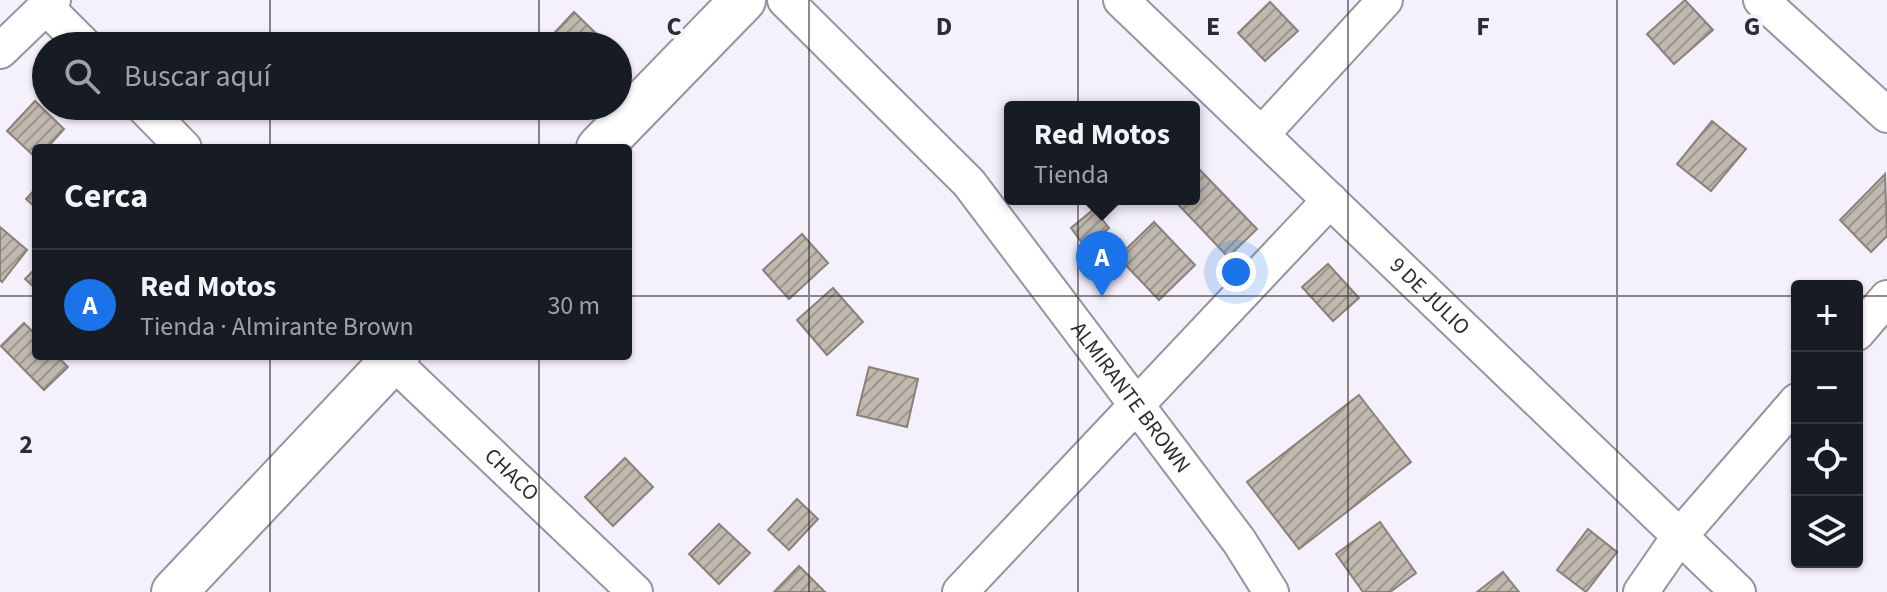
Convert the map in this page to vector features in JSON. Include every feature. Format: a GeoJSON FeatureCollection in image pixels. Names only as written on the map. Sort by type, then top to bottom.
{"type":"FeatureCollection","features":[{"type":"Feature","properties":{"kind":"main road"},"geometry":{"type":"LineString","coordinates":[[632,114],[743,0]]}},
{"type":"Feature","properties":{"kind":"main road"},"geometry":{"type":"LineString","coordinates":[[603,144],[626,120]]}},
{"type":"Feature","properties":{"kind":"main road"},"geometry":{"type":"LineString","coordinates":[[174,592],[390,360]]}},
{"type":"Feature","properties":{"kind":"street","name":"ALMIRANTE BROWN"},"geometry":{"type":"LineString","coordinates":[[785,0],[969,183],[1239,541],[1271,592]]}},
{"type":"Feature","properties":{"kind":"street","name":"9 DE JULIO"},"geometry":{"type":"LineString","coordinates":[[1121,0],[1738,592]]}},
{"type":"Feature","properties":{"kind":"street"},"geometry":{"type":"LineString","coordinates":[[1262,134],[1385,0]]}},
{"type":"Feature","properties":{"kind":"street"},"geometry":{"type":"LineString","coordinates":[[1761,0],[1887,115]]}},
{"type":"Feature","properties":{"kind":"street"},"geometry":{"type":"LineString","coordinates":[[2,46],[50,3],[74,32]]}},
{"type":"Feature","properties":{"kind":"street"},"geometry":{"type":"LineString","coordinates":[[157,120],[180,144]]}},
{"type":"Feature","properties":{"kind":"street"},"geometry":{"type":"LineString","coordinates":[[960,592],[1330,200]]}},
{"type":"Feature","properties":{"kind":"street"},"geometry":{"type":"LineString","coordinates":[[1863,326],[1887,298]]}},
{"type":"Feature","properties":{"kind":"street","name":"CHACO"},"geometry":{"type":"LineString","coordinates":[[394,360],[635,592]]}},
{"type":"Feature","properties":{"kind":"street"},"geometry":{"type":"LineString","coordinates":[[1641,592],[1679,537],[1791,408]]}},
{"type":"Feature","properties":{"kind":"building"},"geometry":{"type":"Polygon","coordinates":[[[1685,0],[1713,30],[1674,64],[1647,34],[1685,0]]]}},
{"type":"Feature","properties":{"kind":"building"},"geometry":{"type":"Polygon","coordinates":[[[1270,2],[1298,31],[1265,61],[1238,33],[1270,2]]]}},
{"type":"Feature","properties":{"kind":"building"},"geometry":{"type":"Polygon","coordinates":[[[574,12],[595,32],[555,32],[574,12]]]}},
{"type":"Feature","properties":{"kind":"building"},"geometry":{"type":"Polygon","coordinates":[[[32,104],[32,120],[55,120],[64,129],[51,144],[32,144],[32,154],[7,131],[32,104]]]}},
{"type":"Feature","properties":{"kind":"building"},"geometry":{"type":"Polygon","coordinates":[[[1712,121],[1746,149],[1711,191],[1677,164],[1712,121]]]}},
{"type":"Feature","properties":{"kind":"building"},"geometry":{"type":"Polygon","coordinates":[[[1200,170],[1257,229],[1228,257],[1179,205],[1200,205],[1200,170]]]}},
{"type":"Feature","properties":{"kind":"building"},"geometry":{"type":"Polygon","coordinates":[[[1885,174],[1887,236],[1871,252],[1840,220],[1885,174]]]}},
{"type":"Feature","properties":{"kind":"building"},"geometry":{"type":"Polygon","coordinates":[[[1094,209],[1109,228],[1085,247],[1071,228],[1094,209]]]}},
{"type":"Feature","properties":{"kind":"building"},"geometry":{"type":"Polygon","coordinates":[[[1154,222],[1195,265],[1159,300],[1118,257],[1154,222]]]}},
{"type":"Feature","properties":{"kind":"building"},"geometry":{"type":"Polygon","coordinates":[[[0,227],[27,250],[2,282],[0,280],[0,227]]]}},
{"type":"Feature","properties":{"kind":"building"},"geometry":{"type":"Polygon","coordinates":[[[802,234],[828,263],[789,299],[763,270],[802,234]]]}},
{"type":"Feature","properties":{"kind":"building"},"geometry":{"type":"Polygon","coordinates":[[[1328,264],[1359,298],[1333,321],[1302,287],[1328,264]]]}},
{"type":"Feature","properties":{"kind":"building"},"geometry":{"type":"Polygon","coordinates":[[[32,272],[32,285],[25,279],[32,272]]]}},
{"type":"Feature","properties":{"kind":"building"},"geometry":{"type":"Polygon","coordinates":[[[833,288],[863,322],[827,355],[797,320],[833,288]]]}},
{"type":"Feature","properties":{"kind":"building"},"geometry":{"type":"Polygon","coordinates":[[[24,323],[32,331],[32,360],[61,360],[68,367],[44,390],[1,346],[24,323]]]}},
{"type":"Feature","properties":{"kind":"building"},"geometry":{"type":"Polygon","coordinates":[[[869,367],[918,379],[907,427],[857,415],[869,367]]]}},
{"type":"Feature","properties":{"kind":"building"},"geometry":{"type":"Polygon","coordinates":[[[1359,395],[1411,462],[1299,549],[1247,482],[1359,395]]]}},
{"type":"Feature","properties":{"kind":"building"},"geometry":{"type":"Polygon","coordinates":[[[625,458],[653,487],[613,526],[585,497],[625,458]]]}},
{"type":"Feature","properties":{"kind":"building"},"geometry":{"type":"Polygon","coordinates":[[[797,499],[818,519],[789,550],[768,530],[797,499]]]}},
{"type":"Feature","properties":{"kind":"building"},"geometry":{"type":"Polygon","coordinates":[[[1380,522],[1416,573],[1390,592],[1363,592],[1336,554],[1380,522]]]}},
{"type":"Feature","properties":{"kind":"building"},"geometry":{"type":"Polygon","coordinates":[[[719,524],[750,553],[719,584],[689,554],[719,524]]]}},
{"type":"Feature","properties":{"kind":"building"},"geometry":{"type":"Polygon","coordinates":[[[1588,529],[1617,552],[1586,592],[1557,570],[1588,529]]]}},
{"type":"Feature","properties":{"kind":"building"},"geometry":{"type":"Polygon","coordinates":[[[799,566],[825,592],[774,592],[799,566]]]}},
{"type":"Feature","properties":{"kind":"building"},"geometry":{"type":"Polygon","coordinates":[[[1503,572],[1519,592],[1477,592],[1503,572]]]}},
{"type":"Feature","properties":{"kind":"place","name":"Red Motos"},"geometry":{"type":"Point","coordinates":[1102,297]}}]}
